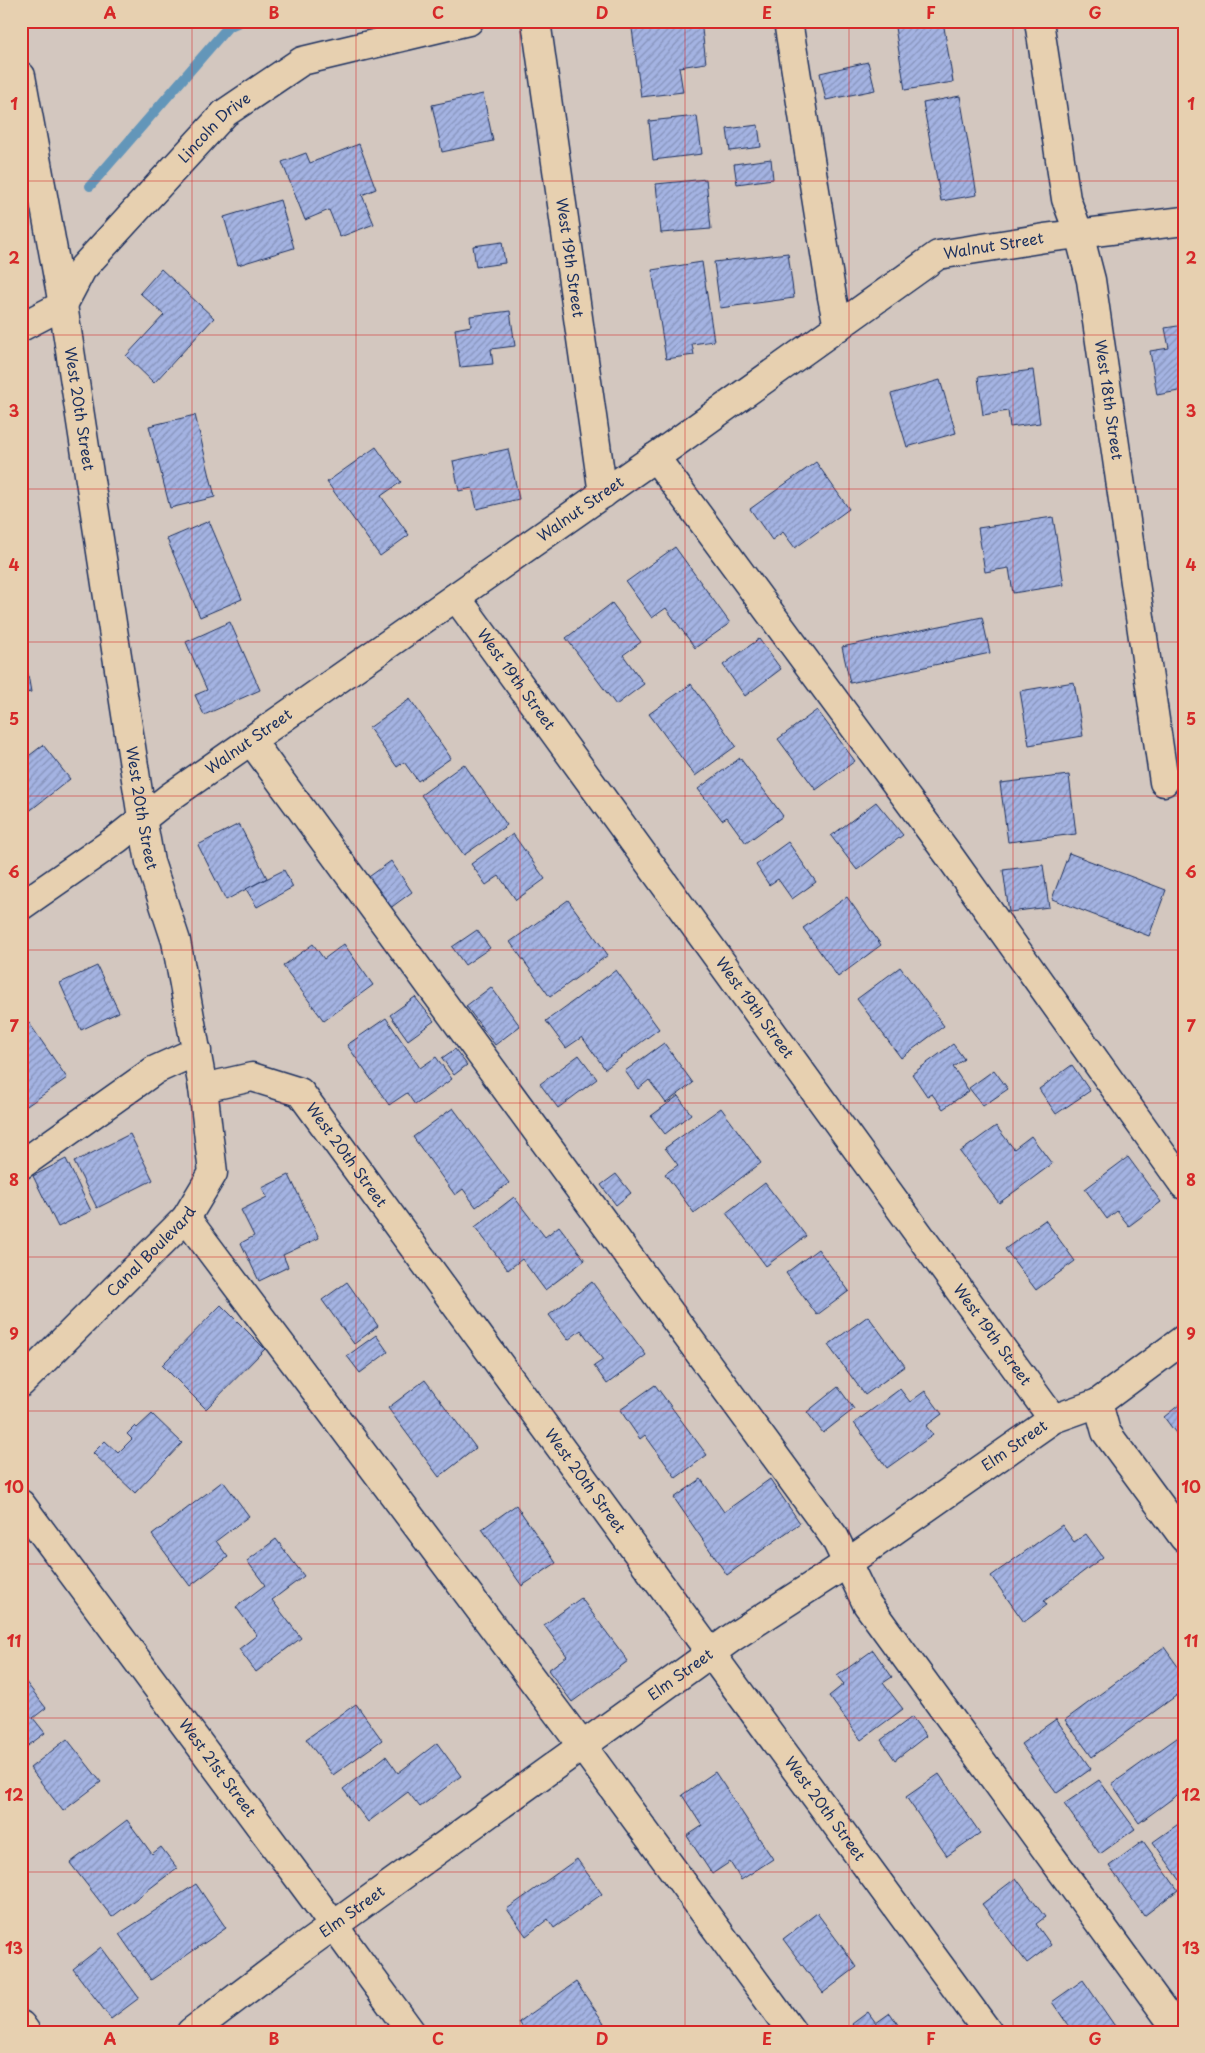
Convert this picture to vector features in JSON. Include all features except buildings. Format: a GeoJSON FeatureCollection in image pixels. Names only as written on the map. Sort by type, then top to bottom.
{"type":"FeatureCollection","features":[{"type":"Feature","properties":{"kind":"street","name":"Lincoln Drive"},"geometry":{"type":"LineString","coordinates":[[63,305],[82,269],[225,113],[302,61],[470,21]]}},
{"type":"Feature","properties":{"kind":"street","name":"West 19th Street"},"geometry":{"type":"LineString","coordinates":[[536,21],[603,494]]}},
{"type":"Feature","properties":{"kind":"street"},"geometry":{"type":"LineString","coordinates":[[788,21],[838,327]]}},
{"type":"Feature","properties":{"kind":"street","name":"West 18th Street"},"geometry":{"type":"LineString","coordinates":[[1039,21],[1066,199],[1079,234],[1092,280],[1164,782]]}},
{"type":"Feature","properties":{"kind":"street","name":"West 20th Street"},"geometry":{"type":"LineString","coordinates":[[21,76],[63,305],[142,818],[150,862],[176,941],[197,1051],[202,1088],[252,1077],[300,1092],[988,2032]]}},
{"type":"Feature","properties":{"kind":"street","name":"Walnut Street"},"geometry":{"type":"LineString","coordinates":[[21,906],[117,839],[142,818],[603,494],[938,255],[1184,221]]}},
{"type":"Feature","properties":{"kind":"street"},"geometry":{"type":"LineString","coordinates":[[21,327],[63,305]]}},
{"type":"Feature","properties":{"kind":"street"},"geometry":{"type":"LineString","coordinates":[[655,457],[948,854],[1184,1185]]}},
{"type":"Feature","properties":{"kind":"street","name":"West 19th Street"},"geometry":{"type":"LineString","coordinates":[[456,597],[1053,1419]]}},
{"type":"Feature","properties":{"kind":"street"},"geometry":{"type":"LineString","coordinates":[[252,742],[835,1538],[867,1604],[1179,2032]]}},
{"type":"Feature","properties":{"kind":"street"},"geometry":{"type":"LineString","coordinates":[[21,1164],[155,1070],[197,1051]]}},
{"type":"Feature","properties":{"kind":"street","name":"Canal Boulevard"},"geometry":{"type":"LineString","coordinates":[[21,1383],[186,1218],[213,1173],[202,1088]]}},
{"type":"Feature","properties":{"kind":"street"},"geometry":{"type":"LineString","coordinates":[[186,1218],[583,1747],[792,2032]]}},
{"type":"Feature","properties":{"kind":"street","name":"Elm Street"},"geometry":{"type":"LineString","coordinates":[[191,2032],[711,1653],[846,1564],[1053,1419],[1098,1403],[1184,1339]]}},
{"type":"Feature","properties":{"kind":"street"},"geometry":{"type":"LineString","coordinates":[[1098,1403],[1106,1432],[1184,1538]]}},
{"type":"Feature","properties":{"kind":"street","name":"West 21st Street"},"geometry":{"type":"LineString","coordinates":[[21,1504],[411,2032]]}},
{"type":"Feature","properties":{"kind":"street"},"geometry":{"type":"LineString","coordinates":[[21,2025],[26,2032]]}},
{"type":"Feature","properties":{"kind":"waterway"},"geometry":{"type":"LineString","coordinates":[[90,186],[228,27],[242,21]]}}]}
